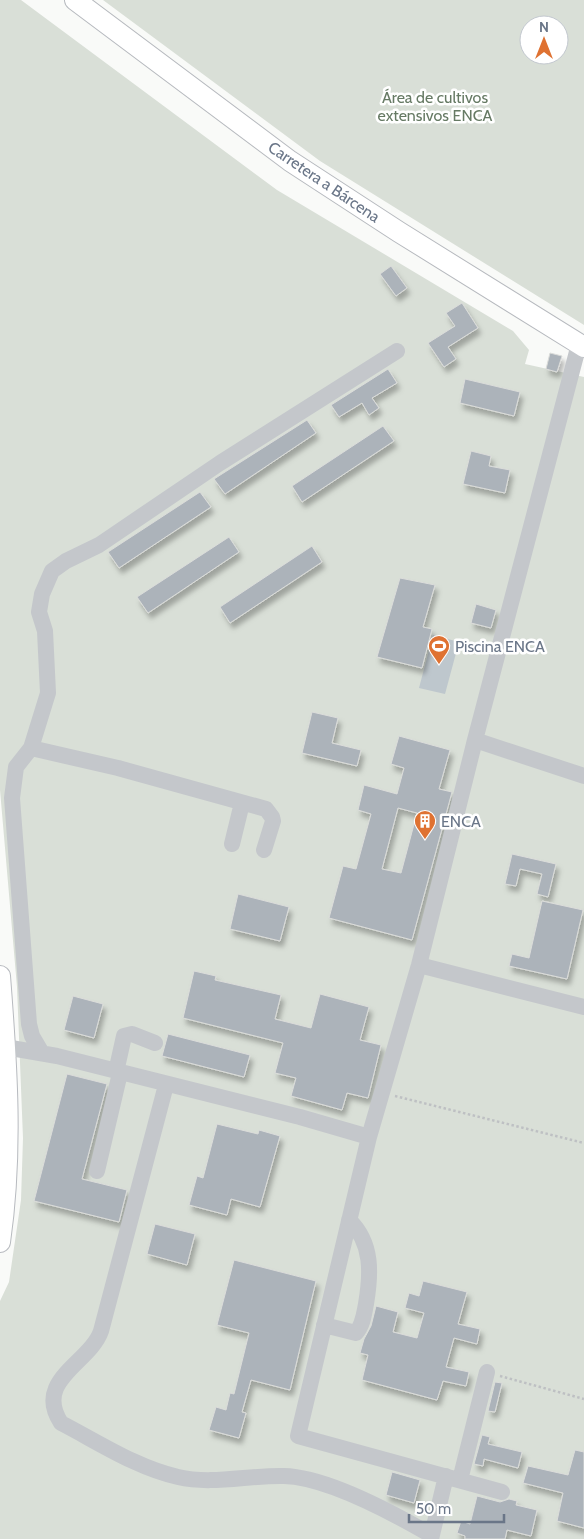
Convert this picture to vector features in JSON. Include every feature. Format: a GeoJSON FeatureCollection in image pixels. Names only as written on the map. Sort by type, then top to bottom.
{"type":"FeatureCollection","features":[{"type":"Feature","properties":{"kind":"main road","name":"Carretera a Bárcena"},"geometry":{"type":"LineString","coordinates":[[75,0],[290,161],[399,232],[582,346]]}},
{"type":"Feature","properties":{"kind":"main road"},"geometry":{"type":"LineString","coordinates":[[0,976],[9,1098],[4,1137],[0,1242]]}},
{"type":"Feature","properties":{"kind":"street"},"geometry":{"type":"LineString","coordinates":[[502,1492],[298,1436],[369,1137],[419,965],[475,740],[582,346]]}},
{"type":"Feature","properties":{"kind":"street"},"geometry":{"type":"LineString","coordinates":[[42,1053],[32,1036],[29,1024],[12,798],[16,767],[31,748],[48,693],[46,631],[39,612],[42,594],[52,571],[66,561],[100,545],[220,463],[397,351]]}},
{"type":"Feature","properties":{"kind":"street"},"geometry":{"type":"LineString","coordinates":[[475,740],[584,776]]}},
{"type":"Feature","properties":{"kind":"street"},"geometry":{"type":"LineString","coordinates":[[31,748],[118,768],[266,809],[272,817],[264,850]]}},
{"type":"Feature","properties":{"kind":"street"},"geometry":{"type":"LineString","coordinates":[[232,844],[242,803]]}},
{"type":"Feature","properties":{"kind":"street"},"geometry":{"type":"LineString","coordinates":[[419,965],[584,1007]]}},
{"type":"Feature","properties":{"kind":"street"},"geometry":{"type":"LineString","coordinates":[[97,1171],[124,1036],[132,1034],[155,1043]]}},
{"type":"Feature","properties":{"kind":"street"},"geometry":{"type":"LineString","coordinates":[[5,1046],[42,1053],[300,1117],[369,1137]]}},
{"type":"Feature","properties":{"kind":"street"},"geometry":{"type":"LineString","coordinates":[[166,1085],[101,1331],[95,1346],[62,1377],[54,1399],[56,1416],[61,1423],[164,1474],[199,1480],[286,1476],[308,1481],[339,1490],[376,1505],[431,1537],[453,1478],[487,1372]]}},
{"type":"Feature","properties":{"kind":"street"},"geometry":{"type":"LineString","coordinates":[[324,1324],[356,1333],[363,1318],[370,1283],[370,1259],[357,1228],[349,1220]]}},
{"type":"Feature","properties":{"kind":"path"},"geometry":{"type":"LineString","coordinates":[[382,1092],[584,1143]]}},
{"type":"Feature","properties":{"kind":"path"},"geometry":{"type":"LineString","coordinates":[[487,1372],[584,1399]]}},
{"type":"Feature","properties":{"kind":"green space"},"geometry":{"type":"Polygon","coordinates":[[[0,0],[21,0],[277,190],[513,331],[529,350],[525,364],[584,377],[584,1539],[0,1539],[0,1301],[9,1282],[21,1200],[23,1138],[17,987],[0,790],[0,0]]]}},
{"type":"Feature","properties":{"kind":"green space","name":"Área de cultivos extensivos ENCA"},"geometry":{"type":"Polygon","coordinates":[[[103,0],[584,0],[584,325],[320,161],[103,0]]]}},
{"type":"Feature","properties":{"kind":"shaded area","name":"Piscina ENCA"},"geometry":{"type":"Polygon","coordinates":[[[433,635],[459,642],[445,694],[419,688],[433,635]]]}},
{"type":"Feature","properties":{"kind":"building"},"geometry":{"type":"Polygon","coordinates":[[[391,266],[407,288],[396,296],[380,274],[391,266]]]}},
{"type":"Feature","properties":{"kind":"building"},"geometry":{"type":"Polygon","coordinates":[[[462,303],[478,328],[448,347],[456,359],[444,367],[428,343],[455,326],[446,313],[462,303]]]}},
{"type":"Feature","properties":{"kind":"building"},"geometry":{"type":"Polygon","coordinates":[[[550,353],[562,356],[557,372],[546,369],[550,353]]]}},
{"type":"Feature","properties":{"kind":"building"},"geometry":{"type":"Polygon","coordinates":[[[388,369],[397,383],[372,398],[379,408],[369,415],[362,403],[339,417],[331,405],[388,369]]]}},
{"type":"Feature","properties":{"kind":"building"},"geometry":{"type":"Polygon","coordinates":[[[465,379],[520,392],[514,416],[460,403],[465,379]]]}},
{"type":"Feature","properties":{"kind":"building"},"geometry":{"type":"Polygon","coordinates":[[[307,420],[316,433],[225,494],[214,479],[307,420]]]}},
{"type":"Feature","properties":{"kind":"building"},"geometry":{"type":"Polygon","coordinates":[[[383,426],[394,441],[302,502],[292,486],[383,426]]]}},
{"type":"Feature","properties":{"kind":"building"},"geometry":{"type":"Polygon","coordinates":[[[471,451],[491,456],[489,466],[510,470],[505,493],[463,484],[471,451]]]}},
{"type":"Feature","properties":{"kind":"building"},"geometry":{"type":"Polygon","coordinates":[[[200,492],[211,507],[119,568],[108,552],[200,492]]]}},
{"type":"Feature","properties":{"kind":"building"},"geometry":{"type":"Polygon","coordinates":[[[229,537],[239,552],[148,613],[137,597],[229,537]]]}},
{"type":"Feature","properties":{"kind":"building"},"geometry":{"type":"Polygon","coordinates":[[[312,546],[322,562],[230,623],[220,607],[312,546]]]}},
{"type":"Feature","properties":{"kind":"building"},"geometry":{"type":"Polygon","coordinates":[[[400,578],[435,585],[423,627],[432,629],[422,668],[377,657],[400,578]]]}},
{"type":"Feature","properties":{"kind":"building"},"geometry":{"type":"Polygon","coordinates":[[[476,604],[496,610],[491,628],[471,623],[476,604]]]}},
{"type":"Feature","properties":{"kind":"building"},"geometry":{"type":"Polygon","coordinates":[[[312,712],[338,718],[332,743],[361,750],[357,766],[302,753],[312,712]]]}},
{"type":"Feature","properties":{"kind":"building","name":"ENCA"},"geometry":{"type":"Polygon","coordinates":[[[399,736],[450,750],[439,789],[452,792],[412,940],[329,918],[343,866],[356,869],[371,814],[358,810],[364,785],[397,794],[404,768],[391,764],[399,736]],[[398,808],[382,869],[401,873],[417,813],[398,808]]]}},
{"type":"Feature","properties":{"kind":"building"},"geometry":{"type":"Polygon","coordinates":[[[512,854],[556,864],[548,897],[537,894],[542,874],[520,869],[516,886],[505,884],[512,854]]]}},
{"type":"Feature","properties":{"kind":"building"},"geometry":{"type":"Polygon","coordinates":[[[238,894],[289,907],[280,941],[230,929],[238,894]]]}},
{"type":"Feature","properties":{"kind":"building"},"geometry":{"type":"Polygon","coordinates":[[[542,901],[583,910],[567,979],[509,966],[512,954],[529,958],[542,901]]]}},
{"type":"Feature","properties":{"kind":"building"},"geometry":{"type":"Polygon","coordinates":[[[194,971],[216,976],[215,980],[281,995],[275,1019],[311,1028],[320,994],[369,1007],[360,1040],[381,1045],[368,1098],[347,1093],[342,1110],[291,1096],[296,1078],[275,1073],[283,1043],[183,1018],[194,971]]]}},
{"type":"Feature","properties":{"kind":"building"},"geometry":{"type":"Polygon","coordinates":[[[73,996],[103,1004],[94,1038],[64,1030],[73,996]]]}},
{"type":"Feature","properties":{"kind":"building"},"geometry":{"type":"Polygon","coordinates":[[[168,1034],[250,1055],[244,1077],[162,1056],[168,1034]]]}},
{"type":"Feature","properties":{"kind":"building"},"geometry":{"type":"Polygon","coordinates":[[[67,1074],[107,1084],[82,1179],[127,1190],[119,1222],[34,1201],[67,1074]]]}},
{"type":"Feature","properties":{"kind":"building"},"geometry":{"type":"Polygon","coordinates":[[[217,1124],[258,1134],[259,1130],[280,1136],[260,1207],[231,1199],[227,1215],[189,1205],[197,1176],[203,1178],[217,1124]]]}},
{"type":"Feature","properties":{"kind":"building"},"geometry":{"type":"Polygon","coordinates":[[[155,1224],[195,1234],[187,1265],[147,1254],[155,1224]]]}},
{"type":"Feature","properties":{"kind":"building"},"geometry":{"type":"Polygon","coordinates":[[[234,1260],[316,1281],[290,1390],[251,1380],[242,1412],[246,1413],[239,1438],[209,1430],[216,1407],[226,1410],[230,1393],[234,1394],[249,1333],[217,1325],[234,1260]]]}},
{"type":"Feature","properties":{"kind":"building"},"geometry":{"type":"Polygon","coordinates":[[[423,1281],[467,1292],[458,1324],[480,1329],[477,1344],[454,1338],[446,1367],[469,1372],[466,1386],[443,1381],[437,1400],[362,1380],[368,1355],[360,1353],[364,1339],[371,1326],[376,1306],[398,1312],[393,1332],[417,1338],[424,1313],[405,1308],[409,1293],[419,1296],[423,1281]]]}},
{"type":"Feature","properties":{"kind":"building"},"geometry":{"type":"Polygon","coordinates":[[[495,1382],[502,1383],[495,1412],[488,1411],[495,1382]]]}},
{"type":"Feature","properties":{"kind":"building"},"geometry":{"type":"Polygon","coordinates":[[[482,1435],[490,1437],[488,1444],[522,1452],[518,1468],[484,1459],[483,1466],[474,1464],[482,1435]]]}},
{"type":"Feature","properties":{"kind":"building"},"geometry":{"type":"Polygon","coordinates":[[[575,1450],[584,1452],[584,1528],[557,1521],[563,1493],[523,1483],[528,1466],[568,1475],[575,1450]]]}},
{"type":"Feature","properties":{"kind":"building"},"geometry":{"type":"Polygon","coordinates":[[[392,1472],[420,1480],[414,1503],[386,1495],[392,1472]]]}},
{"type":"Feature","properties":{"kind":"building"},"geometry":{"type":"Polygon","coordinates":[[[477,1496],[500,1502],[509,1499],[517,1501],[516,1505],[537,1510],[531,1536],[507,1530],[505,1539],[465,1539],[465,1536],[457,1533],[461,1521],[470,1524],[477,1496]]]}},
{"type":"Feature","properties":{"kind":"place","name":"Piscina ENCA"},"geometry":{"type":"Point","coordinates":[439,665]}},
{"type":"Feature","properties":{"kind":"place","name":"ENCA"},"geometry":{"type":"Point","coordinates":[425,840]}}]}
